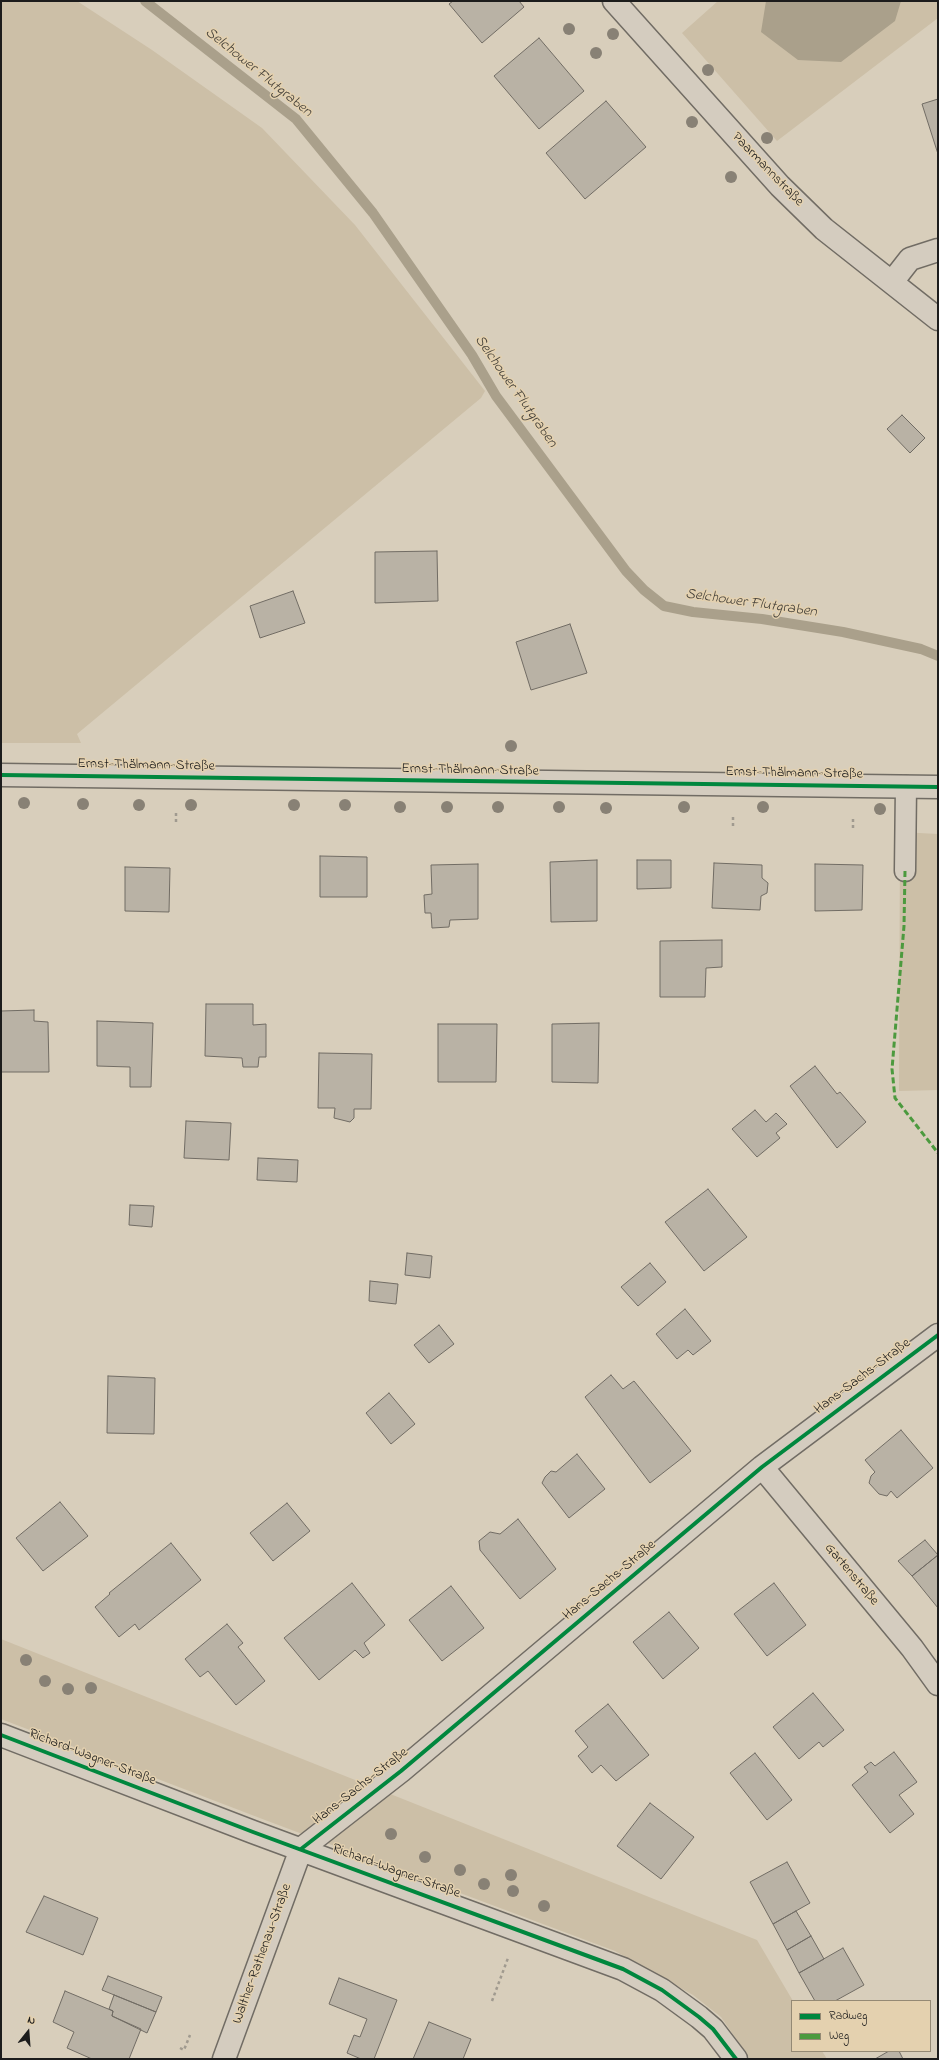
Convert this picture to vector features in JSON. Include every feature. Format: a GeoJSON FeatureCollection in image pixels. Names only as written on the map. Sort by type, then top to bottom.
{"type":"FeatureCollection","features":[{"type":"Feature","properties":{"kind":"street","name":"Paarmannstraße"},"geometry":{"type":"LineString","coordinates":[[614,1],[780,186],[824,229],[938,319]]}},
{"type":"Feature","properties":{"kind":"street"},"geometry":{"type":"LineString","coordinates":[[892,282],[910,259],[938,250]]}},
{"type":"Feature","properties":{"kind":"street","name":"Ernst-Thälmann-Straße"},"geometry":{"type":"LineString","coordinates":[[1,776],[938,787]]}},
{"type":"Feature","properties":{"kind":"street","name":"Hans-Sachs-Straße"},"geometry":{"type":"LineString","coordinates":[[301,1849],[402,1770],[762,1467],[938,1335]]}},
{"type":"Feature","properties":{"kind":"street","name":"Gartenstraße"},"geometry":{"type":"LineString","coordinates":[[762,1467],[912,1648],[938,1684]]}},
{"type":"Feature","properties":{"kind":"street","name":"Richard-Wagner-Straße"},"geometry":{"type":"LineString","coordinates":[[1,1735],[623,1969],[662,1990],[700,2017],[713,2029],[736,2059]]}},
{"type":"Feature","properties":{"kind":"street","name":"Walther-Rathenau-Straße"},"geometry":{"type":"LineString","coordinates":[[224,2059],[301,1849]]}},
{"type":"Feature","properties":{"kind":"lane"},"geometry":{"type":"LineString","coordinates":[[905,871],[906,786]]}},
{"type":"Feature","properties":{"kind":"path"},"geometry":{"type":"LineString","coordinates":[[176,812],[176,822]]}},
{"type":"Feature","properties":{"kind":"path"},"geometry":{"type":"LineString","coordinates":[[733,817],[733,828]]}},
{"type":"Feature","properties":{"kind":"path"},"geometry":{"type":"LineString","coordinates":[[852,818],[853,829]]}},
{"type":"Feature","properties":{"kind":"path"},"geometry":{"type":"LineString","coordinates":[[492,2001],[518,1929]]}},
{"type":"Feature","properties":{"kind":"path"},"geometry":{"type":"LineString","coordinates":[[180,2048],[184,2050],[190,2035]]}},
{"type":"Feature","properties":{"kind":"shaded area"},"geometry":{"type":"Polygon","coordinates":[[[1,1],[77,1],[152,50],[262,128],[355,225],[485,391],[481,398],[77,734],[81,743],[1,743],[1,1]]]}},
{"type":"Feature","properties":{"kind":"shaded area"},"geometry":{"type":"Polygon","coordinates":[[[718,1],[938,1],[938,18],[777,141],[682,33],[718,1]]]}},
{"type":"Feature","properties":{"kind":"shaded area"},"geometry":{"type":"Polygon","coordinates":[[[766,1],[901,1],[895,21],[841,62],[798,60],[761,32],[766,1]]]}},
{"type":"Feature","properties":{"kind":"shaded area"},"geometry":{"type":"Polygon","coordinates":[[[900,832],[938,834],[938,1090],[899,1091],[900,832]]]}},
{"type":"Feature","properties":{"kind":"shaded area"},"geometry":{"type":"Polygon","coordinates":[[[1,1639],[757,1940],[792,2000],[791,2000],[791,2052],[823,2052],[827,2059],[750,2059],[721,2017],[693,1995],[615,1951],[1,1719],[1,1639]]]}},
{"type":"Feature","properties":{"kind":"building"},"geometry":{"type":"Polygon","coordinates":[[[453,1],[519,1],[524,7],[482,43],[449,4],[453,1]]]}},
{"type":"Feature","properties":{"kind":"building"},"geometry":{"type":"Polygon","coordinates":[[[539,38],[584,91],[539,129],[494,76],[539,38]]]}},
{"type":"Feature","properties":{"kind":"building"},"geometry":{"type":"Polygon","coordinates":[[[938,99],[938,154],[922,104],[938,99]]]}},
{"type":"Feature","properties":{"kind":"building"},"geometry":{"type":"Polygon","coordinates":[[[606,101],[646,147],[585,199],[546,153],[606,101]]]}},
{"type":"Feature","properties":{"kind":"building"},"geometry":{"type":"Polygon","coordinates":[[[902,415],[925,438],[910,453],[887,429],[902,415]]]}},
{"type":"Feature","properties":{"kind":"building"},"geometry":{"type":"Polygon","coordinates":[[[437,551],[438,601],[375,603],[375,552],[437,551]]]}},
{"type":"Feature","properties":{"kind":"building"},"geometry":{"type":"Polygon","coordinates":[[[293,591],[305,623],[260,638],[250,606],[293,591]]]}},
{"type":"Feature","properties":{"kind":"building"},"geometry":{"type":"Polygon","coordinates":[[[570,624],[587,673],[531,690],[516,642],[570,624]]]}},
{"type":"Feature","properties":{"kind":"building"},"geometry":{"type":"Polygon","coordinates":[[[320,856],[367,857],[367,897],[320,897],[320,856]]]}},
{"type":"Feature","properties":{"kind":"building"},"geometry":{"type":"Polygon","coordinates":[[[597,860],[597,921],[551,922],[550,862],[597,860]]]}},
{"type":"Feature","properties":{"kind":"building"},"geometry":{"type":"Polygon","coordinates":[[[637,860],[671,860],[671,888],[637,889],[637,860]]]}},
{"type":"Feature","properties":{"kind":"building"},"geometry":{"type":"Polygon","coordinates":[[[714,863],[762,865],[762,878],[768,883],[767,893],[761,896],[760,910],[712,908],[714,863]]]}},
{"type":"Feature","properties":{"kind":"building"},"geometry":{"type":"Polygon","coordinates":[[[478,864],[478,919],[450,920],[449,927],[432,928],[431,913],[425,913],[424,895],[432,894],[431,865],[478,864]]]}},
{"type":"Feature","properties":{"kind":"building"},"geometry":{"type":"Polygon","coordinates":[[[815,864],[863,865],[862,910],[815,911],[815,864]]]}},
{"type":"Feature","properties":{"kind":"building"},"geometry":{"type":"Polygon","coordinates":[[[125,867],[170,868],[169,912],[125,911],[125,867]]]}},
{"type":"Feature","properties":{"kind":"building"},"geometry":{"type":"Polygon","coordinates":[[[722,940],[722,967],[706,968],[705,997],[660,997],[660,941],[722,940]]]}},
{"type":"Feature","properties":{"kind":"building"},"geometry":{"type":"Polygon","coordinates":[[[206,1004],[253,1004],[253,1025],[266,1024],[266,1057],[259,1057],[258,1067],[243,1067],[242,1058],[205,1056],[206,1004]]]}},
{"type":"Feature","properties":{"kind":"building"},"geometry":{"type":"Polygon","coordinates":[[[34,1010],[34,1021],[48,1022],[49,1072],[1,1072],[1,1011],[34,1010]]]}},
{"type":"Feature","properties":{"kind":"building"},"geometry":{"type":"Polygon","coordinates":[[[97,1021],[153,1023],[151,1087],[130,1087],[130,1067],[97,1066],[97,1021]]]}},
{"type":"Feature","properties":{"kind":"building"},"geometry":{"type":"Polygon","coordinates":[[[599,1023],[598,1083],[552,1082],[552,1024],[599,1023]]]}},
{"type":"Feature","properties":{"kind":"building"},"geometry":{"type":"Polygon","coordinates":[[[438,1024],[497,1024],[496,1082],[438,1082],[438,1024]]]}},
{"type":"Feature","properties":{"kind":"building"},"geometry":{"type":"Polygon","coordinates":[[[319,1053],[372,1054],[371,1109],[354,1109],[354,1118],[350,1122],[334,1118],[335,1108],[318,1108],[319,1053]]]}},
{"type":"Feature","properties":{"kind":"building"},"geometry":{"type":"Polygon","coordinates":[[[815,1066],[837,1094],[840,1092],[866,1122],[837,1148],[790,1086],[815,1066]]]}},
{"type":"Feature","properties":{"kind":"building"},"geometry":{"type":"Polygon","coordinates":[[[755,1110],[766,1122],[776,1113],[787,1124],[776,1133],[780,1138],[757,1157],[732,1129],[755,1110]]]}},
{"type":"Feature","properties":{"kind":"building"},"geometry":{"type":"Polygon","coordinates":[[[186,1121],[231,1123],[229,1160],[184,1158],[186,1121]]]}},
{"type":"Feature","properties":{"kind":"building"},"geometry":{"type":"Polygon","coordinates":[[[258,1158],[298,1160],[297,1182],[257,1180],[258,1158]]]}},
{"type":"Feature","properties":{"kind":"building"},"geometry":{"type":"Polygon","coordinates":[[[708,1189],[747,1237],[704,1271],[665,1222],[708,1189]]]}},
{"type":"Feature","properties":{"kind":"building"},"geometry":{"type":"Polygon","coordinates":[[[130,1205],[154,1206],[152,1227],[129,1225],[130,1205]]]}},
{"type":"Feature","properties":{"kind":"building"},"geometry":{"type":"Polygon","coordinates":[[[407,1253],[432,1256],[430,1278],[405,1275],[407,1253]]]}},
{"type":"Feature","properties":{"kind":"building"},"geometry":{"type":"Polygon","coordinates":[[[650,1263],[666,1282],[638,1306],[621,1287],[650,1263]]]}},
{"type":"Feature","properties":{"kind":"building"},"geometry":{"type":"Polygon","coordinates":[[[370,1281],[398,1284],[396,1304],[369,1301],[370,1281]]]}},
{"type":"Feature","properties":{"kind":"building"},"geometry":{"type":"Polygon","coordinates":[[[685,1309],[711,1341],[693,1355],[688,1350],[677,1359],[656,1334],[685,1309]]]}},
{"type":"Feature","properties":{"kind":"building"},"geometry":{"type":"Polygon","coordinates":[[[439,1325],[454,1344],[429,1363],[414,1345],[439,1325]]]}},
{"type":"Feature","properties":{"kind":"building"},"geometry":{"type":"Polygon","coordinates":[[[611,1375],[623,1389],[634,1381],[691,1451],[650,1483],[585,1397],[611,1375]]]}},
{"type":"Feature","properties":{"kind":"building"},"geometry":{"type":"Polygon","coordinates":[[[108,1376],[155,1378],[154,1434],[107,1433],[108,1376]]]}},
{"type":"Feature","properties":{"kind":"building"},"geometry":{"type":"Polygon","coordinates":[[[389,1393],[415,1424],[391,1444],[366,1413],[389,1393]]]}},
{"type":"Feature","properties":{"kind":"building"},"geometry":{"type":"Polygon","coordinates":[[[901,1430],[933,1468],[897,1498],[891,1491],[887,1496],[879,1494],[869,1483],[871,1476],[875,1472],[865,1460],[901,1430]]]}},
{"type":"Feature","properties":{"kind":"building"},"geometry":{"type":"Polygon","coordinates":[[[577,1454],[605,1489],[569,1518],[542,1483],[551,1471],[556,1472],[577,1454]]]}},
{"type":"Feature","properties":{"kind":"building"},"geometry":{"type":"Polygon","coordinates":[[[60,1502],[88,1536],[43,1571],[16,1538],[60,1502]]]}},
{"type":"Feature","properties":{"kind":"building"},"geometry":{"type":"Polygon","coordinates":[[[287,1503],[310,1531],[273,1561],[250,1533],[287,1503]]]}},
{"type":"Feature","properties":{"kind":"building"},"geometry":{"type":"Polygon","coordinates":[[[518,1519],[556,1569],[520,1599],[480,1550],[479,1541],[490,1532],[500,1534],[518,1519]]]}},
{"type":"Feature","properties":{"kind":"building"},"geometry":{"type":"Polygon","coordinates":[[[925,1540],[938,1555],[912,1576],[898,1561],[925,1540]]]}},
{"type":"Feature","properties":{"kind":"building"},"geometry":{"type":"Polygon","coordinates":[[[171,1543],[201,1580],[139,1630],[135,1624],[119,1637],[95,1607],[110,1594],[109,1593],[171,1543]]]}},
{"type":"Feature","properties":{"kind":"building"},"geometry":{"type":"Polygon","coordinates":[[[938,1555],[938,1608],[912,1576],[938,1555]]]}},
{"type":"Feature","properties":{"kind":"building"},"geometry":{"type":"Polygon","coordinates":[[[352,1583],[385,1625],[364,1643],[370,1653],[363,1658],[355,1650],[319,1680],[284,1638],[352,1583]]]}},
{"type":"Feature","properties":{"kind":"building"},"geometry":{"type":"Polygon","coordinates":[[[774,1583],[806,1625],[767,1656],[734,1614],[774,1583]]]}},
{"type":"Feature","properties":{"kind":"building"},"geometry":{"type":"Polygon","coordinates":[[[451,1586],[484,1628],[442,1661],[409,1620],[451,1586]]]}},
{"type":"Feature","properties":{"kind":"building"},"geometry":{"type":"Polygon","coordinates":[[[669,1612],[699,1648],[663,1679],[633,1642],[669,1612]]]}},
{"type":"Feature","properties":{"kind":"building"},"geometry":{"type":"Polygon","coordinates":[[[227,1624],[243,1643],[238,1647],[265,1681],[236,1705],[208,1671],[200,1677],[185,1659],[227,1624]]]}},
{"type":"Feature","properties":{"kind":"building"},"geometry":{"type":"Polygon","coordinates":[[[813,1693],[844,1730],[823,1747],[819,1742],[799,1759],[773,1727],[813,1693]]]}},
{"type":"Feature","properties":{"kind":"building"},"geometry":{"type":"Polygon","coordinates":[[[608,1704],[649,1755],[616,1781],[601,1765],[592,1773],[578,1756],[588,1747],[575,1731],[608,1704]]]}},
{"type":"Feature","properties":{"kind":"building"},"geometry":{"type":"Polygon","coordinates":[[[894,1752],[917,1782],[899,1795],[914,1814],[890,1833],[852,1785],[868,1772],[864,1767],[871,1762],[875,1766],[894,1752]]]}},
{"type":"Feature","properties":{"kind":"building"},"geometry":{"type":"Polygon","coordinates":[[[755,1753],[792,1800],[767,1820],[730,1773],[755,1753]]]}},
{"type":"Feature","properties":{"kind":"building"},"geometry":{"type":"Polygon","coordinates":[[[650,1803],[694,1837],[661,1879],[617,1846],[650,1803]]]}},
{"type":"Feature","properties":{"kind":"building"},"geometry":{"type":"Polygon","coordinates":[[[787,1862],[810,1903],[773,1924],[750,1882],[787,1862]]]}},
{"type":"Feature","properties":{"kind":"building"},"geometry":{"type":"Polygon","coordinates":[[[44,1896],[98,1918],[83,1955],[26,1932],[44,1896]]]}},
{"type":"Feature","properties":{"kind":"building"},"geometry":{"type":"Polygon","coordinates":[[[796,1911],[811,1936],[787,1950],[773,1924],[796,1911]]]}},
{"type":"Feature","properties":{"kind":"building"},"geometry":{"type":"Polygon","coordinates":[[[811,1936],[824,1959],[799,1973],[787,1950],[811,1936]]]}},
{"type":"Feature","properties":{"kind":"building"},"geometry":{"type":"Polygon","coordinates":[[[843,1948],[864,1985],[837,2000],[814,2000],[799,1973],[843,1948]]]}},
{"type":"Feature","properties":{"kind":"building"},"geometry":{"type":"Polygon","coordinates":[[[108,1976],[162,1997],[156,2012],[102,1990],[108,1976]]]}},
{"type":"Feature","properties":{"kind":"building"},"geometry":{"type":"Polygon","coordinates":[[[339,1978],[397,2000],[374,2059],[361,2059],[347,2053],[354,2035],[360,2037],[367,2019],[329,2004],[339,1978]]]}},
{"type":"Feature","properties":{"kind":"building"},"geometry":{"type":"Polygon","coordinates":[[[65,1991],[113,2011],[112,2016],[141,2029],[129,2059],[92,2059],[67,2048],[74,2032],[53,2022],[65,1991]]]}},
{"type":"Feature","properties":{"kind":"building"},"geometry":{"type":"Polygon","coordinates":[[[114,1995],[156,2012],[147,2033],[112,2016],[113,2011],[109,2009],[114,1995]]]}},
{"type":"Feature","properties":{"kind":"building"},"geometry":{"type":"Polygon","coordinates":[[[429,2022],[471,2039],[463,2059],[413,2059],[429,2022]]]}},
{"type":"Feature","properties":{"kind":"building"},"geometry":{"type":"Polygon","coordinates":[[[887,2052],[900,2052],[903,2059],[875,2059],[887,2052]]]}},
{"type":"Feature","properties":{"kind":"waterway","name":"Selchower Flutgraben"},"geometry":{"type":"LineString","coordinates":[[145,1],[296,119],[373,213],[472,355],[496,396],[626,571],[644,590],[664,606],[693,612],[762,619],[843,632],[921,649],[938,656]]}},
{"type":"Feature","properties":{"kind":"marked path"},"geometry":{"type":"LineString","coordinates":[[905,871],[904,926],[892,1069],[895,1098],[938,1153]]}},
{"type":"Feature","properties":{"kind":"cycle path"},"geometry":{"type":"LineString","coordinates":[[1,775],[938,787]]}},
{"type":"Feature","properties":{"kind":"cycle path"},"geometry":{"type":"LineString","coordinates":[[301,1849],[401,1771],[762,1467],[938,1335]]}},
{"type":"Feature","properties":{"kind":"cycle path"},"geometry":{"type":"LineString","coordinates":[[1,1735],[253,1832],[623,1969],[662,1990],[699,2017],[713,2029],[736,2059]]}}]}
